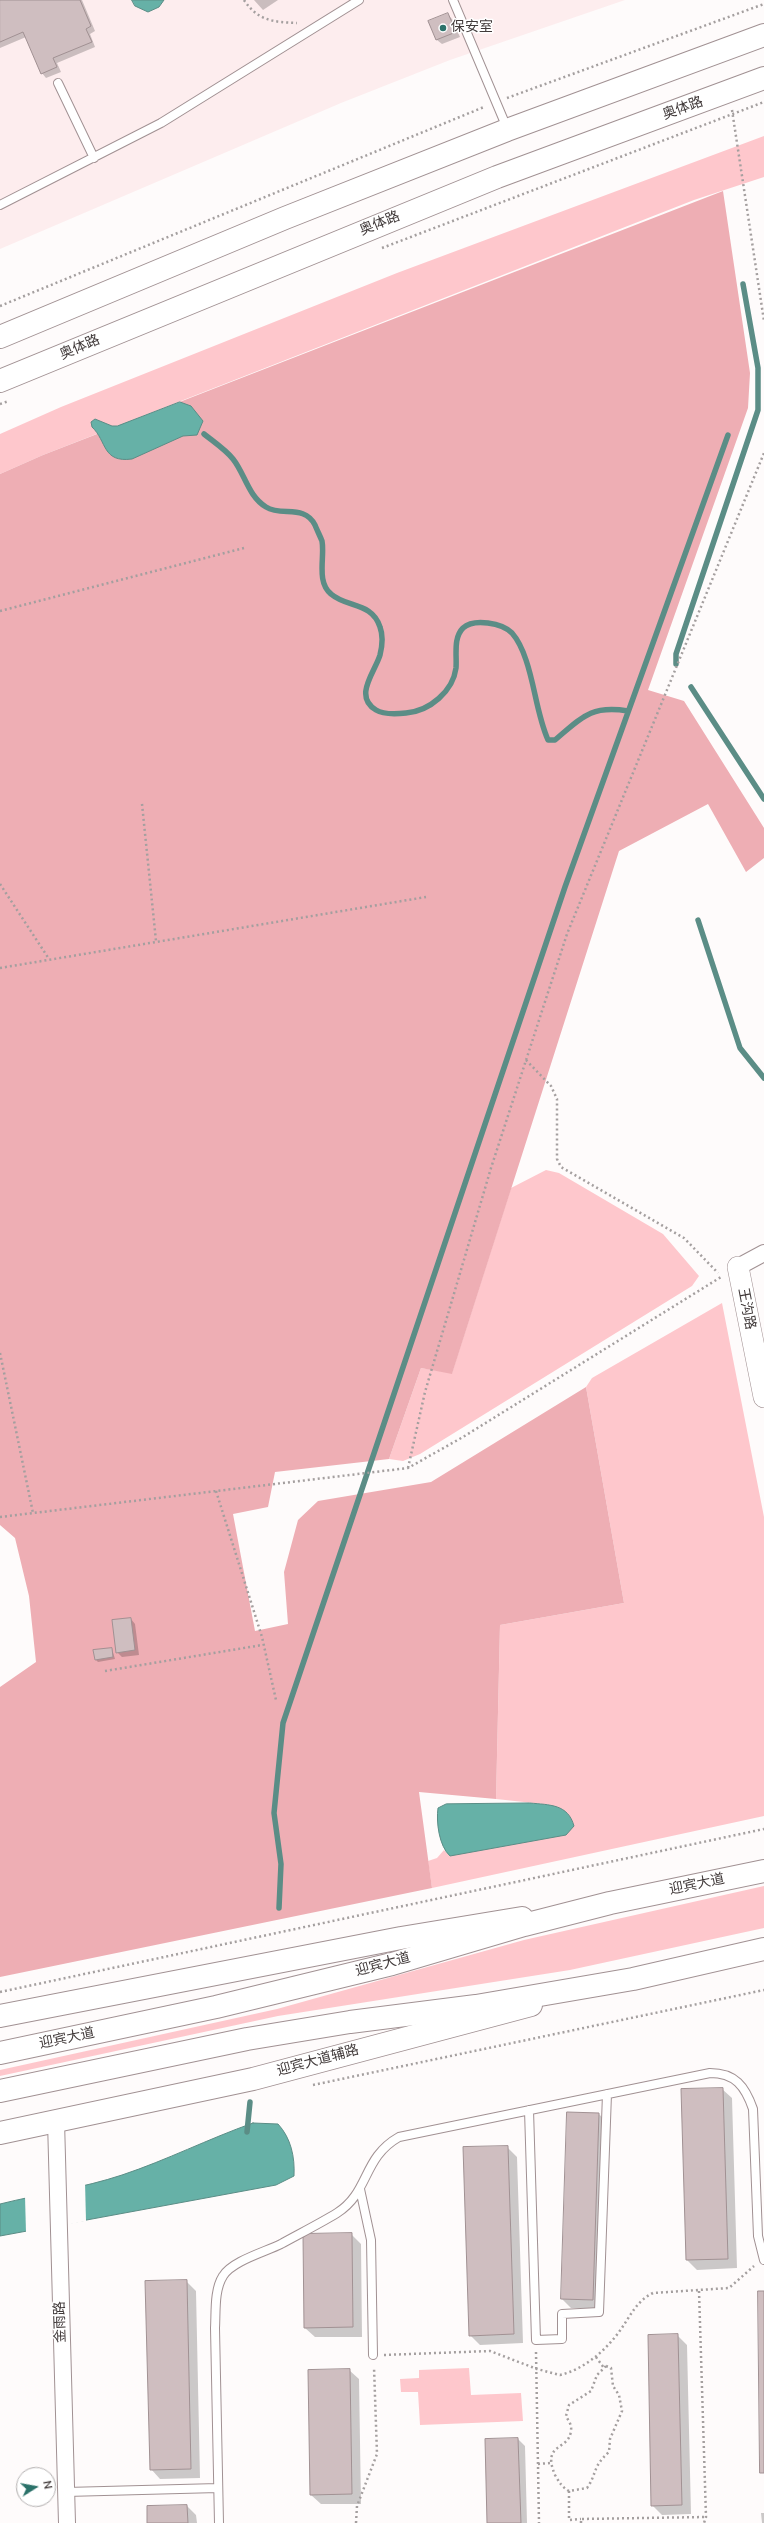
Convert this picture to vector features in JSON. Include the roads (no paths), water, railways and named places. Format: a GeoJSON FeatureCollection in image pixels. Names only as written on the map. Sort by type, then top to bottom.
{"type":"FeatureCollection","features":[{"type":"Feature","properties":{"kind":"main road"},"geometry":{"type":"LineString","coordinates":[[0,337],[278,220],[507,130],[764,35]]}},
{"type":"Feature","properties":{"kind":"main road","name":"奥体路"},"geometry":{"type":"LineString","coordinates":[[0,381],[490,180],[764,78]]}},
{"type":"Feature","properties":{"kind":"main road","name":"迎宾大道"},"geometry":{"type":"LineString","coordinates":[[0,2053],[216,2007],[385,1966],[524,1925],[610,1903],[764,1870]]}},
{"type":"Feature","properties":{"kind":"main road"},"geometry":{"type":"LineString","coordinates":[[0,2016],[401,1938],[610,1903]]}},
{"type":"Feature","properties":{"kind":"main road"},"geometry":{"type":"LineString","coordinates":[[0,2091],[248,2039],[350,2022],[476,2006],[633,1979],[764,1949]]}},
{"type":"Feature","properties":{"kind":"main road","name":"迎宾大道辅路"},"geometry":{"type":"LineString","coordinates":[[0,2133],[253,2079],[633,1979]]}},
{"type":"Feature","properties":{"kind":"street"},"geometry":{"type":"LineString","coordinates":[[730,1272],[764,1253]]}},
{"type":"Feature","properties":{"kind":"street","name":"王沟路"},"geometry":{"type":"LineString","coordinates":[[730,1272],[764,1398]]}},
{"type":"Feature","properties":{"kind":"street","name":"金雨路"},"geometry":{"type":"LineString","coordinates":[[56,2121],[67,2523]]}},
{"type":"Feature","properties":{"kind":"lane"},"geometry":{"type":"LineString","coordinates":[[0,206],[94,158],[194,103],[359,0]]}},
{"type":"Feature","properties":{"kind":"lane"},"geometry":{"type":"LineString","coordinates":[[453,0],[507,130]]}},
{"type":"Feature","properties":{"kind":"lane"},"geometry":{"type":"LineString","coordinates":[[58,83],[94,158]]}},
{"type":"Feature","properties":{"kind":"lane"},"geometry":{"type":"LineString","coordinates":[[219,2523],[215,2328],[217,2298],[223,2275],[238,2263],[280,2244],[338,2212],[354,2199],[377,2154],[386,2144],[399,2137],[710,2073],[722,2073],[740,2083],[748,2094],[752,2109],[758,2236],[763,2258]]}},
{"type":"Feature","properties":{"kind":"lane"},"geometry":{"type":"LineString","coordinates":[[529,2110],[536,2340],[562,2339],[562,2314],[599,2312],[607,2094]]}},
{"type":"Feature","properties":{"kind":"lane"},"geometry":{"type":"LineString","coordinates":[[360,2189],[371,2240],[374,2355]]}},
{"type":"Feature","properties":{"kind":"lane"},"geometry":{"type":"LineString","coordinates":[[66,2492],[218,2488]]}},
{"type":"Feature","properties":{"kind":"water"},"geometry":{"type":"Polygon","coordinates":[[[132,0],[164,0],[159,7],[148,12],[135,6],[132,0]]]}},
{"type":"Feature","properties":{"kind":"water"},"geometry":{"type":"Polygon","coordinates":[[[180,402],[191,406],[203,421],[197,435],[183,436],[132,459],[115,458],[110,454],[92,427],[91,422],[95,419],[112,426],[117,426],[180,402]]]}},
{"type":"Feature","properties":{"kind":"water"},"geometry":{"type":"Polygon","coordinates":[[[530,1803],[551,1805],[563,1810],[567,1813],[574,1826],[566,1835],[450,1856],[446,1852],[439,1834],[437,1814],[438,1808],[446,1804],[530,1803]]]}},
{"type":"Feature","properties":{"kind":"water"},"geometry":{"type":"Polygon","coordinates":[[[253,2123],[278,2124],[282,2129],[289,2142],[293,2155],[294,2176],[276,2185],[0,2236],[0,2204],[107,2180],[155,2163],[253,2123]]]}},
{"type":"Feature","properties":{"kind":"waterway"},"geometry":{"type":"LineString","coordinates":[[676,664],[676,654],[758,410],[758,368],[743,284]]}},
{"type":"Feature","properties":{"kind":"waterway"},"geometry":{"type":"LineString","coordinates":[[204,434],[233,459],[255,497],[266,507],[272,510],[299,513],[310,519],[315,525],[322,541],[322,576],[326,589],[344,602],[365,609],[376,619],[382,634],[382,641],[380,655],[370,676],[366,691],[366,698],[369,704],[376,710],[391,714],[402,713],[415,711],[432,704],[445,692],[454,676],[456,668],[456,647],[460,632],[463,628],[474,623],[488,623],[495,624],[512,633],[519,643],[524,653],[541,721],[548,740],[555,740],[580,719],[596,711],[628,711]]}},
{"type":"Feature","properties":{"kind":"waterway"},"geometry":{"type":"LineString","coordinates":[[279,1908],[281,1864],[274,1813],[283,1723],[565,887],[728,435]]}},
{"type":"Feature","properties":{"kind":"waterway"},"geometry":{"type":"LineString","coordinates":[[691,687],[764,799]]}},
{"type":"Feature","properties":{"kind":"waterway"},"geometry":{"type":"LineString","coordinates":[[698,920],[740,1048],[764,1078]]}},
{"type":"Feature","properties":{"kind":"waterway"},"geometry":{"type":"LineString","coordinates":[[247,2132],[250,2102]]}},
{"type":"Feature","properties":{"kind":"place","name":"保安室"},"geometry":{"type":"Point","coordinates":[443,28]}}]}
